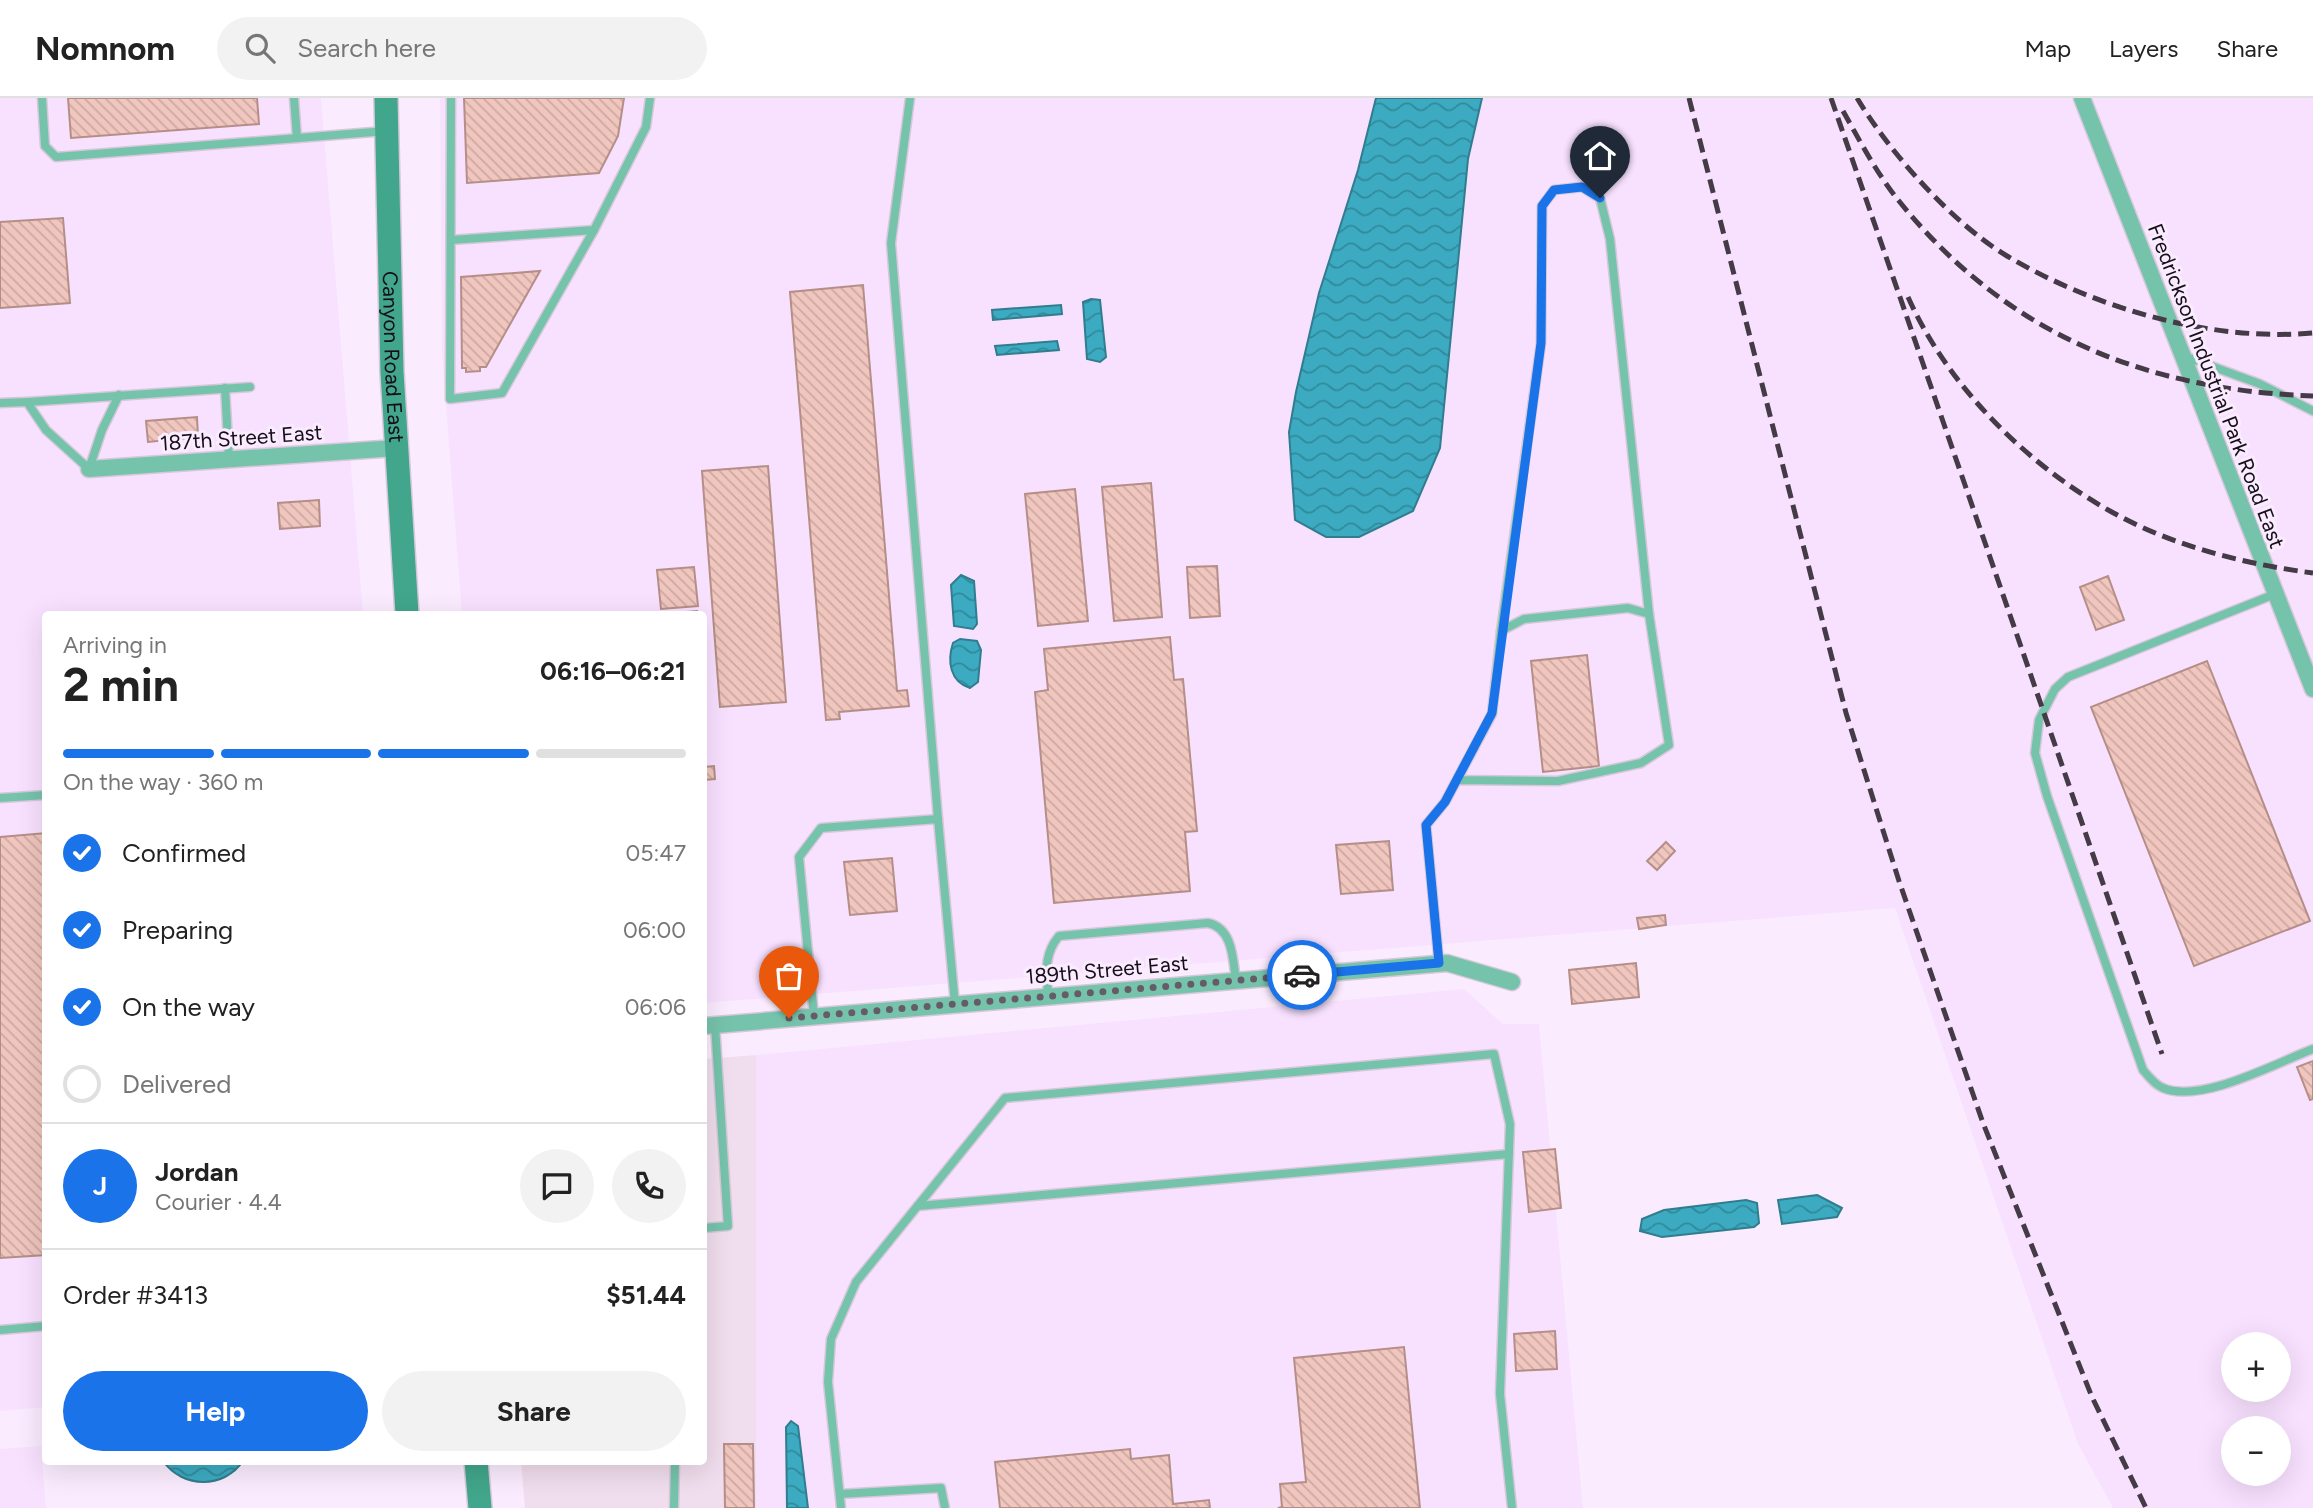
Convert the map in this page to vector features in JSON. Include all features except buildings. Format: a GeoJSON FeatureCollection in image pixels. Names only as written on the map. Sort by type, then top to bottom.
{"type":"FeatureCollection","features":[{"type":"Feature","properties":{"kind":"main road","name":"Canyon Road East"},"geometry":{"type":"LineString","coordinates":[[386,98],[396,448],[407,611]]}},
{"type":"Feature","properties":{"kind":"main road"},"geometry":{"type":"LineString","coordinates":[[476,1465],[480,1508]]}},
{"type":"Feature","properties":{"kind":"street","name":"Fredrickson Industrial Park Road East"},"geometry":{"type":"LineString","coordinates":[[2082,98],[2313,689]]}},
{"type":"Feature","properties":{"kind":"street","name":"187th Street East"},"geometry":{"type":"LineString","coordinates":[[89,469],[396,448]]}},
{"type":"Feature","properties":{"kind":"street","name":"189th Street East"},"geometry":{"type":"LineString","coordinates":[[709,1025],[1439,963],[1512,982]]}},
{"type":"Feature","properties":{"kind":"lane"},"geometry":{"type":"LineString","coordinates":[[42,98],[45,146],[57,156],[386,131]]}},
{"type":"Feature","properties":{"kind":"lane"},"geometry":{"type":"LineString","coordinates":[[294,98],[297,138]]}},
{"type":"Feature","properties":{"kind":"lane"},"geometry":{"type":"LineString","coordinates":[[451,98],[450,399],[502,393],[594,230],[646,127],[650,98]]}},
{"type":"Feature","properties":{"kind":"lane"},"geometry":{"type":"LineString","coordinates":[[910,98],[891,243],[955,1004]]}},
{"type":"Feature","properties":{"kind":"lane"},"geometry":{"type":"LineString","coordinates":[[1439,963],[1426,825],[1445,802],[1492,713],[1541,343],[1542,206],[1554,190],[1582,187],[1600,198],[1610,239],[1649,614],[1670,745],[1641,763],[1558,781],[1457,780]]}},
{"type":"Feature","properties":{"kind":"lane"},"geometry":{"type":"LineString","coordinates":[[451,240],[594,230]]}},
{"type":"Feature","properties":{"kind":"lane"},"geometry":{"type":"LineString","coordinates":[[2181,356],[2260,384],[2313,411]]}},
{"type":"Feature","properties":{"kind":"lane"},"geometry":{"type":"LineString","coordinates":[[0,403],[250,387]]}},
{"type":"Feature","properties":{"kind":"lane"},"geometry":{"type":"LineString","coordinates":[[225,388],[229,459]]}},
{"type":"Feature","properties":{"kind":"lane"},"geometry":{"type":"LineString","coordinates":[[27,402],[47,430],[89,469],[102,430],[119,395]]}},
{"type":"Feature","properties":{"kind":"lane"},"geometry":{"type":"LineString","coordinates":[[2275,594],[2068,677],[2055,689],[2048,702],[2034,741],[2047,796],[2143,1070],[2151,1081],[2163,1088],[2193,1092],[2313,1049]]}},
{"type":"Feature","properties":{"kind":"lane"},"geometry":{"type":"LineString","coordinates":[[1502,631],[1524,619],[1628,608],[1649,614]]}},
{"type":"Feature","properties":{"kind":"lane"},"geometry":{"type":"LineString","coordinates":[[0,798],[42,794]]}},
{"type":"Feature","properties":{"kind":"lane"},"geometry":{"type":"LineString","coordinates":[[814,1016],[799,857],[821,828],[939,819]]}},
{"type":"Feature","properties":{"kind":"lane"},"geometry":{"type":"LineString","coordinates":[[1048,996],[1046,961],[1050,948],[1059,936],[1208,923],[1214,924],[1232,946],[1236,981]]}},
{"type":"Feature","properties":{"kind":"lane"},"geometry":{"type":"LineString","coordinates":[[707,1228],[728,1226],[709,1025]]}},
{"type":"Feature","properties":{"kind":"lane"},"geometry":{"type":"LineString","coordinates":[[841,1508],[828,1382],[831,1339],[856,1282],[1005,1098],[1494,1054],[1510,1124],[1500,1394],[1512,1508]]}},
{"type":"Feature","properties":{"kind":"lane"},"geometry":{"type":"LineString","coordinates":[[918,1206],[1509,1154]]}},
{"type":"Feature","properties":{"kind":"lane"},"geometry":{"type":"LineString","coordinates":[[0,1330],[42,1326]]}},
{"type":"Feature","properties":{"kind":"lane"},"geometry":{"type":"LineString","coordinates":[[674,1508],[675,1465]]}},
{"type":"Feature","properties":{"kind":"lane"},"geometry":{"type":"LineString","coordinates":[[840,1494],[941,1488],[945,1508]]}},
{"type":"Feature","properties":{"kind":"shaded area"},"geometry":{"type":"Polygon","coordinates":[[[0,98],[321,98],[363,611],[42,611],[42,1407],[0,1411],[0,98]]]}},
{"type":"Feature","properties":{"kind":"shaded area"},"geometry":{"type":"Polygon","coordinates":[[[440,98],[2313,98],[2313,1508],[2113,1508],[2078,1444],[1895,908],[707,1003],[707,611],[462,611],[442,354],[440,98]]]}},
{"type":"Feature","properties":{"kind":"shaded area"},"geometry":{"type":"Polygon","coordinates":[[[1464,989],[1503,1024],[1539,1024],[1583,1508],[756,1508],[756,1055],[1464,989]]]}},
{"type":"Feature","properties":{"kind":"shaded area"},"geometry":{"type":"Polygon","coordinates":[[[756,1055],[756,1508],[525,1508],[521,1465],[707,1465],[707,1059],[756,1055]]]}},
{"type":"Feature","properties":{"kind":"shaded area"},"geometry":{"type":"Polygon","coordinates":[[[41,1446],[46,1508],[0,1508],[0,1449],[41,1446]]]}},
{"type":"Feature","properties":{"kind":"water"},"geometry":{"type":"Polygon","coordinates":[[[1376,98],[1482,98],[1468,159],[1440,448],[1413,511],[1359,537],[1326,537],[1295,520],[1289,432],[1319,293],[1358,170],[1376,98]]]}},
{"type":"Feature","properties":{"kind":"water"},"geometry":{"type":"Polygon","coordinates":[[[1100,300],[1106,357],[1100,362],[1087,359],[1083,302],[1100,300]]]}},
{"type":"Feature","properties":{"kind":"water"},"geometry":{"type":"Polygon","coordinates":[[[1061,305],[1062,314],[993,320],[992,310],[1061,305]]]}},
{"type":"Feature","properties":{"kind":"water"},"geometry":{"type":"Polygon","coordinates":[[[1057,341],[1059,350],[997,355],[995,346],[1057,341]]]}},
{"type":"Feature","properties":{"kind":"water"},"geometry":{"type":"Polygon","coordinates":[[[961,575],[974,581],[977,624],[973,629],[954,626],[951,585],[961,575]]]}},
{"type":"Feature","properties":{"kind":"water"},"geometry":{"type":"Polygon","coordinates":[[[960,639],[977,641],[981,650],[978,682],[970,688],[958,681],[950,664],[953,643],[960,639]]]}},
{"type":"Feature","properties":{"kind":"water"},"geometry":{"type":"Polygon","coordinates":[[[1817,1195],[1842,1208],[1837,1217],[1782,1224],[1778,1200],[1817,1195]]]}},
{"type":"Feature","properties":{"kind":"water"},"geometry":{"type":"Polygon","coordinates":[[[1746,1200],[1757,1203],[1759,1223],[1754,1227],[1662,1237],[1640,1231],[1642,1219],[1664,1210],[1746,1200]]]}},
{"type":"Feature","properties":{"kind":"water"},"geometry":{"type":"Polygon","coordinates":[[[791,1421],[798,1426],[808,1508],[787,1508],[786,1427],[791,1421]]]}},
{"type":"Feature","properties":{"kind":"water"},"geometry":{"type":"Polygon","coordinates":[[[167,1465],[239,1465],[225,1477],[203,1482],[181,1477],[167,1465]]]}},
{"type":"Feature","properties":{"kind":"railway"},"geometry":{"type":"LineString","coordinates":[[1689,98],[1846,713],[1899,881],[1983,1123],[2092,1397],[2146,1508]]}},
{"type":"Feature","properties":{"kind":"railway"},"geometry":{"type":"LineString","coordinates":[[1831,98],[2162,1054]]}},
{"type":"Feature","properties":{"kind":"railway"},"geometry":{"type":"LineString","coordinates":[[1857,98],[1904,163],[1944,206],[1986,242],[2041,275],[2115,306],[2194,326],[2234,332],[2313,333]]}},
{"type":"Feature","properties":{"kind":"railway"},"geometry":{"type":"LineString","coordinates":[[1843,111],[1869,157],[1899,201],[1941,247],[1985,287],[2033,320],[2083,346],[2136,367],[2192,382],[2251,391],[2313,396]]}},
{"type":"Feature","properties":{"kind":"railway"},"geometry":{"type":"LineString","coordinates":[[1908,297],[1924,330],[1967,391],[2019,446],[2079,492],[2110,511],[2183,544],[2235,559],[2313,573]]}},
{"type":"Feature","properties":{"kind":"way so far"},"geometry":{"type":"LineString","coordinates":[[789,1018],[1302,975]]}},
{"type":"Feature","properties":{"kind":"route"},"geometry":{"type":"LineString","coordinates":[[1302,975],[1439,963],[1426,825],[1445,802],[1492,713],[1541,343],[1542,206],[1554,190],[1582,187],[1600,198]]}}]}
